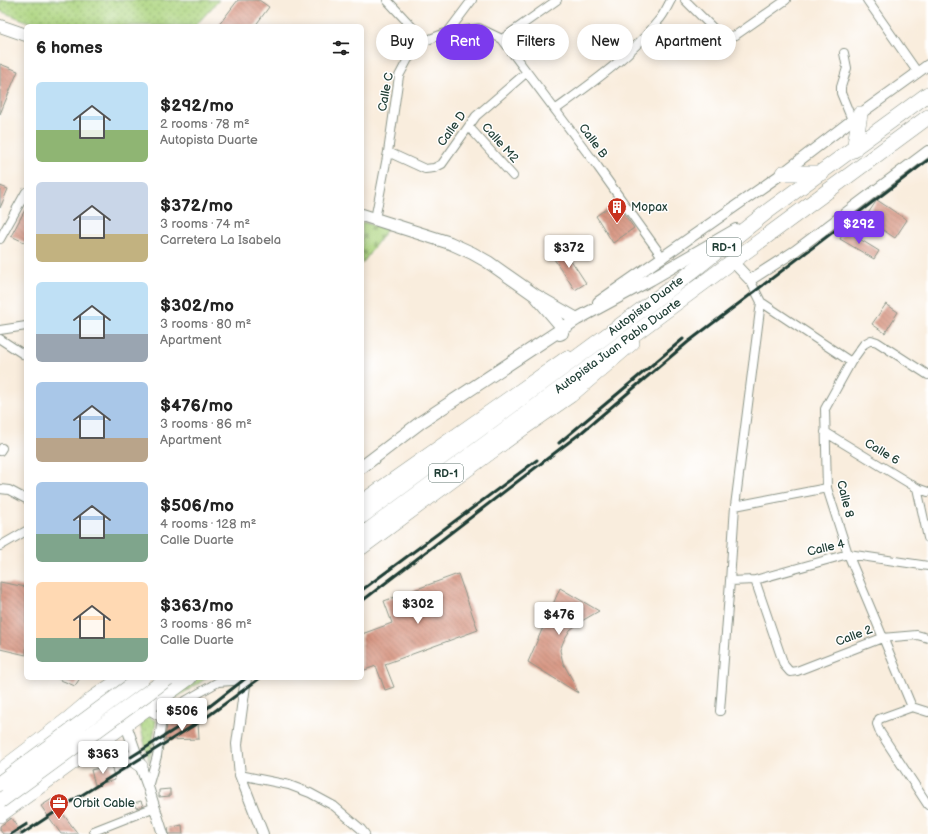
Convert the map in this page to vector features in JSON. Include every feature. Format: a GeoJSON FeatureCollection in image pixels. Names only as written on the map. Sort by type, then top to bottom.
{"type":"FeatureCollection","features":[{"type":"Feature","properties":{"kind":"highway","name":"Autopista Duarte"},"geometry":{"type":"LineString","coordinates":[[364,515],[675,285],[768,211],[854,150],[928,94]]}},
{"type":"Feature","properties":{"kind":"highway"},"geometry":{"type":"LineString","coordinates":[[854,150],[856,117]]}},
{"type":"Feature","properties":{"kind":"highway","name":"RD-1"},"geometry":{"type":"LineString","coordinates":[[706,280],[733,262],[928,117]]}},
{"type":"Feature","properties":{"kind":"highway"},"geometry":{"type":"LineString","coordinates":[[783,173],[822,173]]}},
{"type":"Feature","properties":{"kind":"highway","name":"Autopista Juan Pablo Duarte"},"geometry":{"type":"LineString","coordinates":[[364,534],[706,280]]}},
{"type":"Feature","properties":{"kind":"highway"},"geometry":{"type":"LineString","coordinates":[[0,783],[139,680]]}},
{"type":"Feature","properties":{"kind":"highway"},"geometry":{"type":"LineString","coordinates":[[4,808],[165,680]]}},
{"type":"Feature","properties":{"kind":"main road"},"geometry":{"type":"LineString","coordinates":[[0,26],[24,34]]}},
{"type":"Feature","properties":{"kind":"main road"},"geometry":{"type":"LineString","coordinates":[[364,465],[421,422],[577,319],[651,279],[768,211]]}},
{"type":"Feature","properties":{"kind":"main road"},"geometry":{"type":"LineString","coordinates":[[364,216],[450,243],[472,253],[488,262],[535,295],[577,319]]}},
{"type":"Feature","properties":{"kind":"main road"},"geometry":{"type":"LineString","coordinates":[[364,547],[522,430],[571,396],[706,280]]}},
{"type":"Feature","properties":{"kind":"main road"},"geometry":{"type":"LineString","coordinates":[[364,500],[552,366],[675,285]]}},
{"type":"Feature","properties":{"kind":"main road"},"geometry":{"type":"LineString","coordinates":[[535,295],[563,328]]}},
{"type":"Feature","properties":{"kind":"main road"},"geometry":{"type":"LineString","coordinates":[[535,295],[548,321],[549,329],[544,341]]}},
{"type":"Feature","properties":{"kind":"main road"},"geometry":{"type":"LineString","coordinates":[[364,474],[562,333],[563,328]]}},
{"type":"Feature","properties":{"kind":"main road"},"geometry":{"type":"LineString","coordinates":[[114,680],[116,697],[126,725]]}},
{"type":"Feature","properties":{"kind":"main road"},"geometry":{"type":"LineString","coordinates":[[0,770],[67,719],[114,680]]}},
{"type":"Feature","properties":{"kind":"main road"},"geometry":{"type":"LineString","coordinates":[[129,680],[147,709]]}},
{"type":"Feature","properties":{"kind":"main road"},"geometry":{"type":"LineString","coordinates":[[4,808],[88,752],[187,680]]}},
{"type":"Feature","properties":{"kind":"main road"},"geometry":{"type":"LineString","coordinates":[[92,698],[124,698],[147,709]]}},
{"type":"Feature","properties":{"kind":"main road"},"geometry":{"type":"LineString","coordinates":[[88,752],[110,751],[122,754],[141,766]]}},
{"type":"Feature","properties":{"kind":"main road"},"geometry":{"type":"LineString","coordinates":[[0,774],[9,772],[12,773],[22,786],[20,793],[4,808]]}},
{"type":"Feature","properties":{"kind":"street"},"geometry":{"type":"LineString","coordinates":[[388,0],[410,24]]}},
{"type":"Feature","properties":{"kind":"street"},"geometry":{"type":"LineString","coordinates":[[454,24],[472,0]]}},
{"type":"Feature","properties":{"kind":"street"},"geometry":{"type":"LineString","coordinates":[[523,24],[557,0]]}},
{"type":"Feature","properties":{"kind":"street"},"geometry":{"type":"LineString","coordinates":[[555,110],[604,74],[637,46],[660,20],[671,0]]}},
{"type":"Feature","properties":{"kind":"street"},"geometry":{"type":"LineString","coordinates":[[685,0],[718,33],[726,37],[736,35],[786,0]]}},
{"type":"Feature","properties":{"kind":"street"},"geometry":{"type":"LineString","coordinates":[[867,0],[918,74]]}},
{"type":"Feature","properties":{"kind":"street","name":"Calle C"},"geometry":{"type":"LineString","coordinates":[[494,35],[502,39]]}},
{"type":"Feature","properties":{"kind":"street"},"geometry":{"type":"LineString","coordinates":[[844,53],[847,68],[841,87],[841,93],[856,117]]}},
{"type":"Feature","properties":{"kind":"street","name":"Calle C"},"geometry":{"type":"LineString","coordinates":[[375,219],[388,152],[399,76],[407,60]]}},
{"type":"Feature","properties":{"kind":"street","name":"Calle B"},"geometry":{"type":"LineString","coordinates":[[517,60],[598,167],[663,258]]}},
{"type":"Feature","properties":{"kind":"street"},"geometry":{"type":"LineString","coordinates":[[577,319],[783,173],[856,117],[918,74],[928,65]]}},
{"type":"Feature","properties":{"kind":"street","name":"Calle D"},"geometry":{"type":"LineString","coordinates":[[388,152],[425,169],[434,168],[442,164],[476,116],[526,72]]}},
{"type":"Feature","properties":{"kind":"street","name":"Calle M2"},"geometry":{"type":"LineString","coordinates":[[469,127],[513,176]]}},
{"type":"Feature","properties":{"kind":"street"},"geometry":{"type":"LineString","coordinates":[[750,280],[795,251],[928,151]]}},
{"type":"Feature","properties":{"kind":"street"},"geometry":{"type":"LineString","coordinates":[[0,239],[24,196]]}},
{"type":"Feature","properties":{"kind":"street"},"geometry":{"type":"LineString","coordinates":[[733,262],[750,280],[762,302],[851,362]]}},
{"type":"Feature","properties":{"kind":"street"},"geometry":{"type":"LineString","coordinates":[[720,711],[734,506],[762,302]]}},
{"type":"Feature","properties":{"kind":"street"},"geometry":{"type":"LineString","coordinates":[[0,330],[24,326]]}},
{"type":"Feature","properties":{"kind":"street"},"geometry":{"type":"LineString","coordinates":[[0,339],[24,355]]}},
{"type":"Feature","properties":{"kind":"street","name":"Calle 8"},"geometry":{"type":"LineString","coordinates":[[912,707],[848,554],[827,488],[825,409],[851,362],[864,344],[871,340],[877,342],[928,375]]}},
{"type":"Feature","properties":{"kind":"street","name":"Calle 6"},"geometry":{"type":"LineString","coordinates":[[825,432],[917,488],[928,492]]}},
{"type":"Feature","properties":{"kind":"street"},"geometry":{"type":"LineString","coordinates":[[734,506],[827,488]]}},
{"type":"Feature","properties":{"kind":"street"},"geometry":{"type":"LineString","coordinates":[[917,488],[928,538]]}},
{"type":"Feature","properties":{"kind":"street"},"geometry":{"type":"LineString","coordinates":[[0,489],[9,490],[24,498]]}},
{"type":"Feature","properties":{"kind":"street"},"geometry":{"type":"LineString","coordinates":[[0,546],[24,532]]}},
{"type":"Feature","properties":{"kind":"street","name":"Calle 4"},"geometry":{"type":"LineString","coordinates":[[730,581],[755,580],[848,554],[928,566]]}},
{"type":"Feature","properties":{"kind":"street","name":"Calle 2"},"geometry":{"type":"LineString","coordinates":[[755,580],[784,665],[790,672],[797,671],[882,638],[917,635],[928,638]]}},
{"type":"Feature","properties":{"kind":"street"},"geometry":{"type":"LineString","coordinates":[[148,787],[157,756],[162,718],[180,704],[218,682],[237,680]]}},
{"type":"Feature","properties":{"kind":"street"},"geometry":{"type":"LineString","coordinates":[[246,680],[237,744],[240,775],[263,834]]}},
{"type":"Feature","properties":{"kind":"street"},"geometry":{"type":"LineString","coordinates":[[928,712],[912,707],[879,719],[877,724],[880,732],[928,805]]}},
{"type":"Feature","properties":{"kind":"street"},"geometry":{"type":"LineString","coordinates":[[147,709],[162,718]]}},
{"type":"Feature","properties":{"kind":"street"},"geometry":{"type":"LineString","coordinates":[[126,725],[163,834]]}},
{"type":"Feature","properties":{"kind":"street"},"geometry":{"type":"LineString","coordinates":[[240,775],[289,785],[310,793],[334,806],[365,834]]}},
{"type":"Feature","properties":{"kind":"street"},"geometry":{"type":"LineString","coordinates":[[94,831],[155,807]]}},
{"type":"Feature","properties":{"kind":"green space"},"geometry":{"type":"Polygon","coordinates":[[[0,0],[219,0],[197,24],[35,24],[0,11],[0,0]]]}},
{"type":"Feature","properties":{"kind":"green space"},"geometry":{"type":"Polygon","coordinates":[[[364,223],[387,229],[364,261],[364,223]]]}},
{"type":"Feature","properties":{"kind":"green space"},"geometry":{"type":"Polygon","coordinates":[[[193,680],[204,680],[174,699],[159,712],[153,709],[193,680]]]}},
{"type":"Feature","properties":{"kind":"green space"},"geometry":{"type":"Polygon","coordinates":[[[147,716],[156,721],[149,762],[139,720],[147,716]]]}},
{"type":"Feature","properties":{"kind":"building"},"geometry":{"type":"Polygon","coordinates":[[[238,0],[259,0],[269,7],[256,24],[220,24],[238,0]]]}},
{"type":"Feature","properties":{"kind":"building"},"geometry":{"type":"Polygon","coordinates":[[[0,64],[18,71],[0,114],[0,64]]]}},
{"type":"Feature","properties":{"kind":"building"},"geometry":{"type":"Polygon","coordinates":[[[0,186],[8,189],[0,208],[0,186]]]}},
{"type":"Feature","properties":{"kind":"building"},"geometry":{"type":"Polygon","coordinates":[[[877,200],[907,220],[895,238],[865,218],[877,200]]]}},
{"type":"Feature","properties":{"kind":"building","name":"Mopax"},"geometry":{"type":"Polygon","coordinates":[[[616,202],[634,228],[613,243],[596,216],[616,202]]]}},
{"type":"Feature","properties":{"kind":"building"},"geometry":{"type":"Polygon","coordinates":[[[24,212],[24,242],[11,236],[24,212]]]}},
{"type":"Feature","properties":{"kind":"building"},"geometry":{"type":"Polygon","coordinates":[[[845,230],[879,251],[874,259],[840,239],[845,230]]]}},
{"type":"Feature","properties":{"kind":"building"},"geometry":{"type":"Polygon","coordinates":[[[563,248],[586,283],[575,290],[552,256],[563,248]]]}},
{"type":"Feature","properties":{"kind":"building"},"geometry":{"type":"Polygon","coordinates":[[[886,304],[898,312],[885,333],[872,324],[886,304]]]}},
{"type":"Feature","properties":{"kind":"building"},"geometry":{"type":"Polygon","coordinates":[[[458,574],[478,630],[385,664],[394,687],[385,690],[376,666],[364,670],[364,633],[392,623],[384,601],[458,574]]]}},
{"type":"Feature","properties":{"kind":"building"},"geometry":{"type":"Polygon","coordinates":[[[0,582],[24,587],[24,655],[0,649],[0,582]]]}},
{"type":"Feature","properties":{"kind":"building"},"geometry":{"type":"Polygon","coordinates":[[[560,588],[599,611],[580,622],[570,630],[560,650],[563,663],[578,693],[528,662],[560,588]]]}},
{"type":"Feature","properties":{"kind":"building"},"geometry":{"type":"Polygon","coordinates":[[[61,680],[79,680],[75,686],[61,680]]]}},
{"type":"Feature","properties":{"kind":"building"},"geometry":{"type":"Polygon","coordinates":[[[198,723],[199,739],[165,740],[167,724],[198,723]]]}},
{"type":"Feature","properties":{"kind":"building"},"geometry":{"type":"Polygon","coordinates":[[[111,765],[115,780],[95,785],[91,770],[111,765]]]}},
{"type":"Feature","properties":{"kind":"building"},"geometry":{"type":"Polygon","coordinates":[[[170,789],[170,796],[159,797],[159,790],[170,789]]]}},
{"type":"Feature","properties":{"kind":"building","name":"Orbit Cable"},"geometry":{"type":"Polygon","coordinates":[[[52,799],[78,834],[61,834],[41,806],[52,799]]]}},
{"type":"Feature","properties":{"kind":"building"},"geometry":{"type":"Polygon","coordinates":[[[141,801],[143,806],[136,808],[134,803],[141,801]]]}},
{"type":"Feature","properties":{"kind":"building"},"geometry":{"type":"Polygon","coordinates":[[[11,818],[22,834],[3,834],[0,830],[0,826],[11,818]]]}},
{"type":"Feature","properties":{"kind":"building"},"geometry":{"type":"Polygon","coordinates":[[[182,825],[183,834],[169,834],[168,828],[182,825]]]}},
{"type":"Feature","properties":{"kind":"railway"},"geometry":{"type":"LineString","coordinates":[[364,599],[582,432],[688,342],[928,160]]}},
{"type":"Feature","properties":{"kind":"railway"},"geometry":{"type":"LineString","coordinates":[[559,443],[683,339]]}},
{"type":"Feature","properties":{"kind":"railway"},"geometry":{"type":"LineString","coordinates":[[364,589],[537,460]]}},
{"type":"Feature","properties":{"kind":"railway"},"geometry":{"type":"LineString","coordinates":[[131,757],[201,713],[243,680]]}},
{"type":"Feature","properties":{"kind":"railway"},"geometry":{"type":"LineString","coordinates":[[22,834],[204,719],[257,680]]}},
{"type":"Feature","properties":{"kind":"railway"},"geometry":{"type":"LineString","coordinates":[[11,834],[27,824]]}},
{"type":"Feature","properties":{"kind":"place","name":"Mopax"},"geometry":{"type":"Point","coordinates":[617,224]}},
{"type":"Feature","properties":{"kind":"place","name":"Orbit Cable"},"geometry":{"type":"Point","coordinates":[59,820]}}]}
